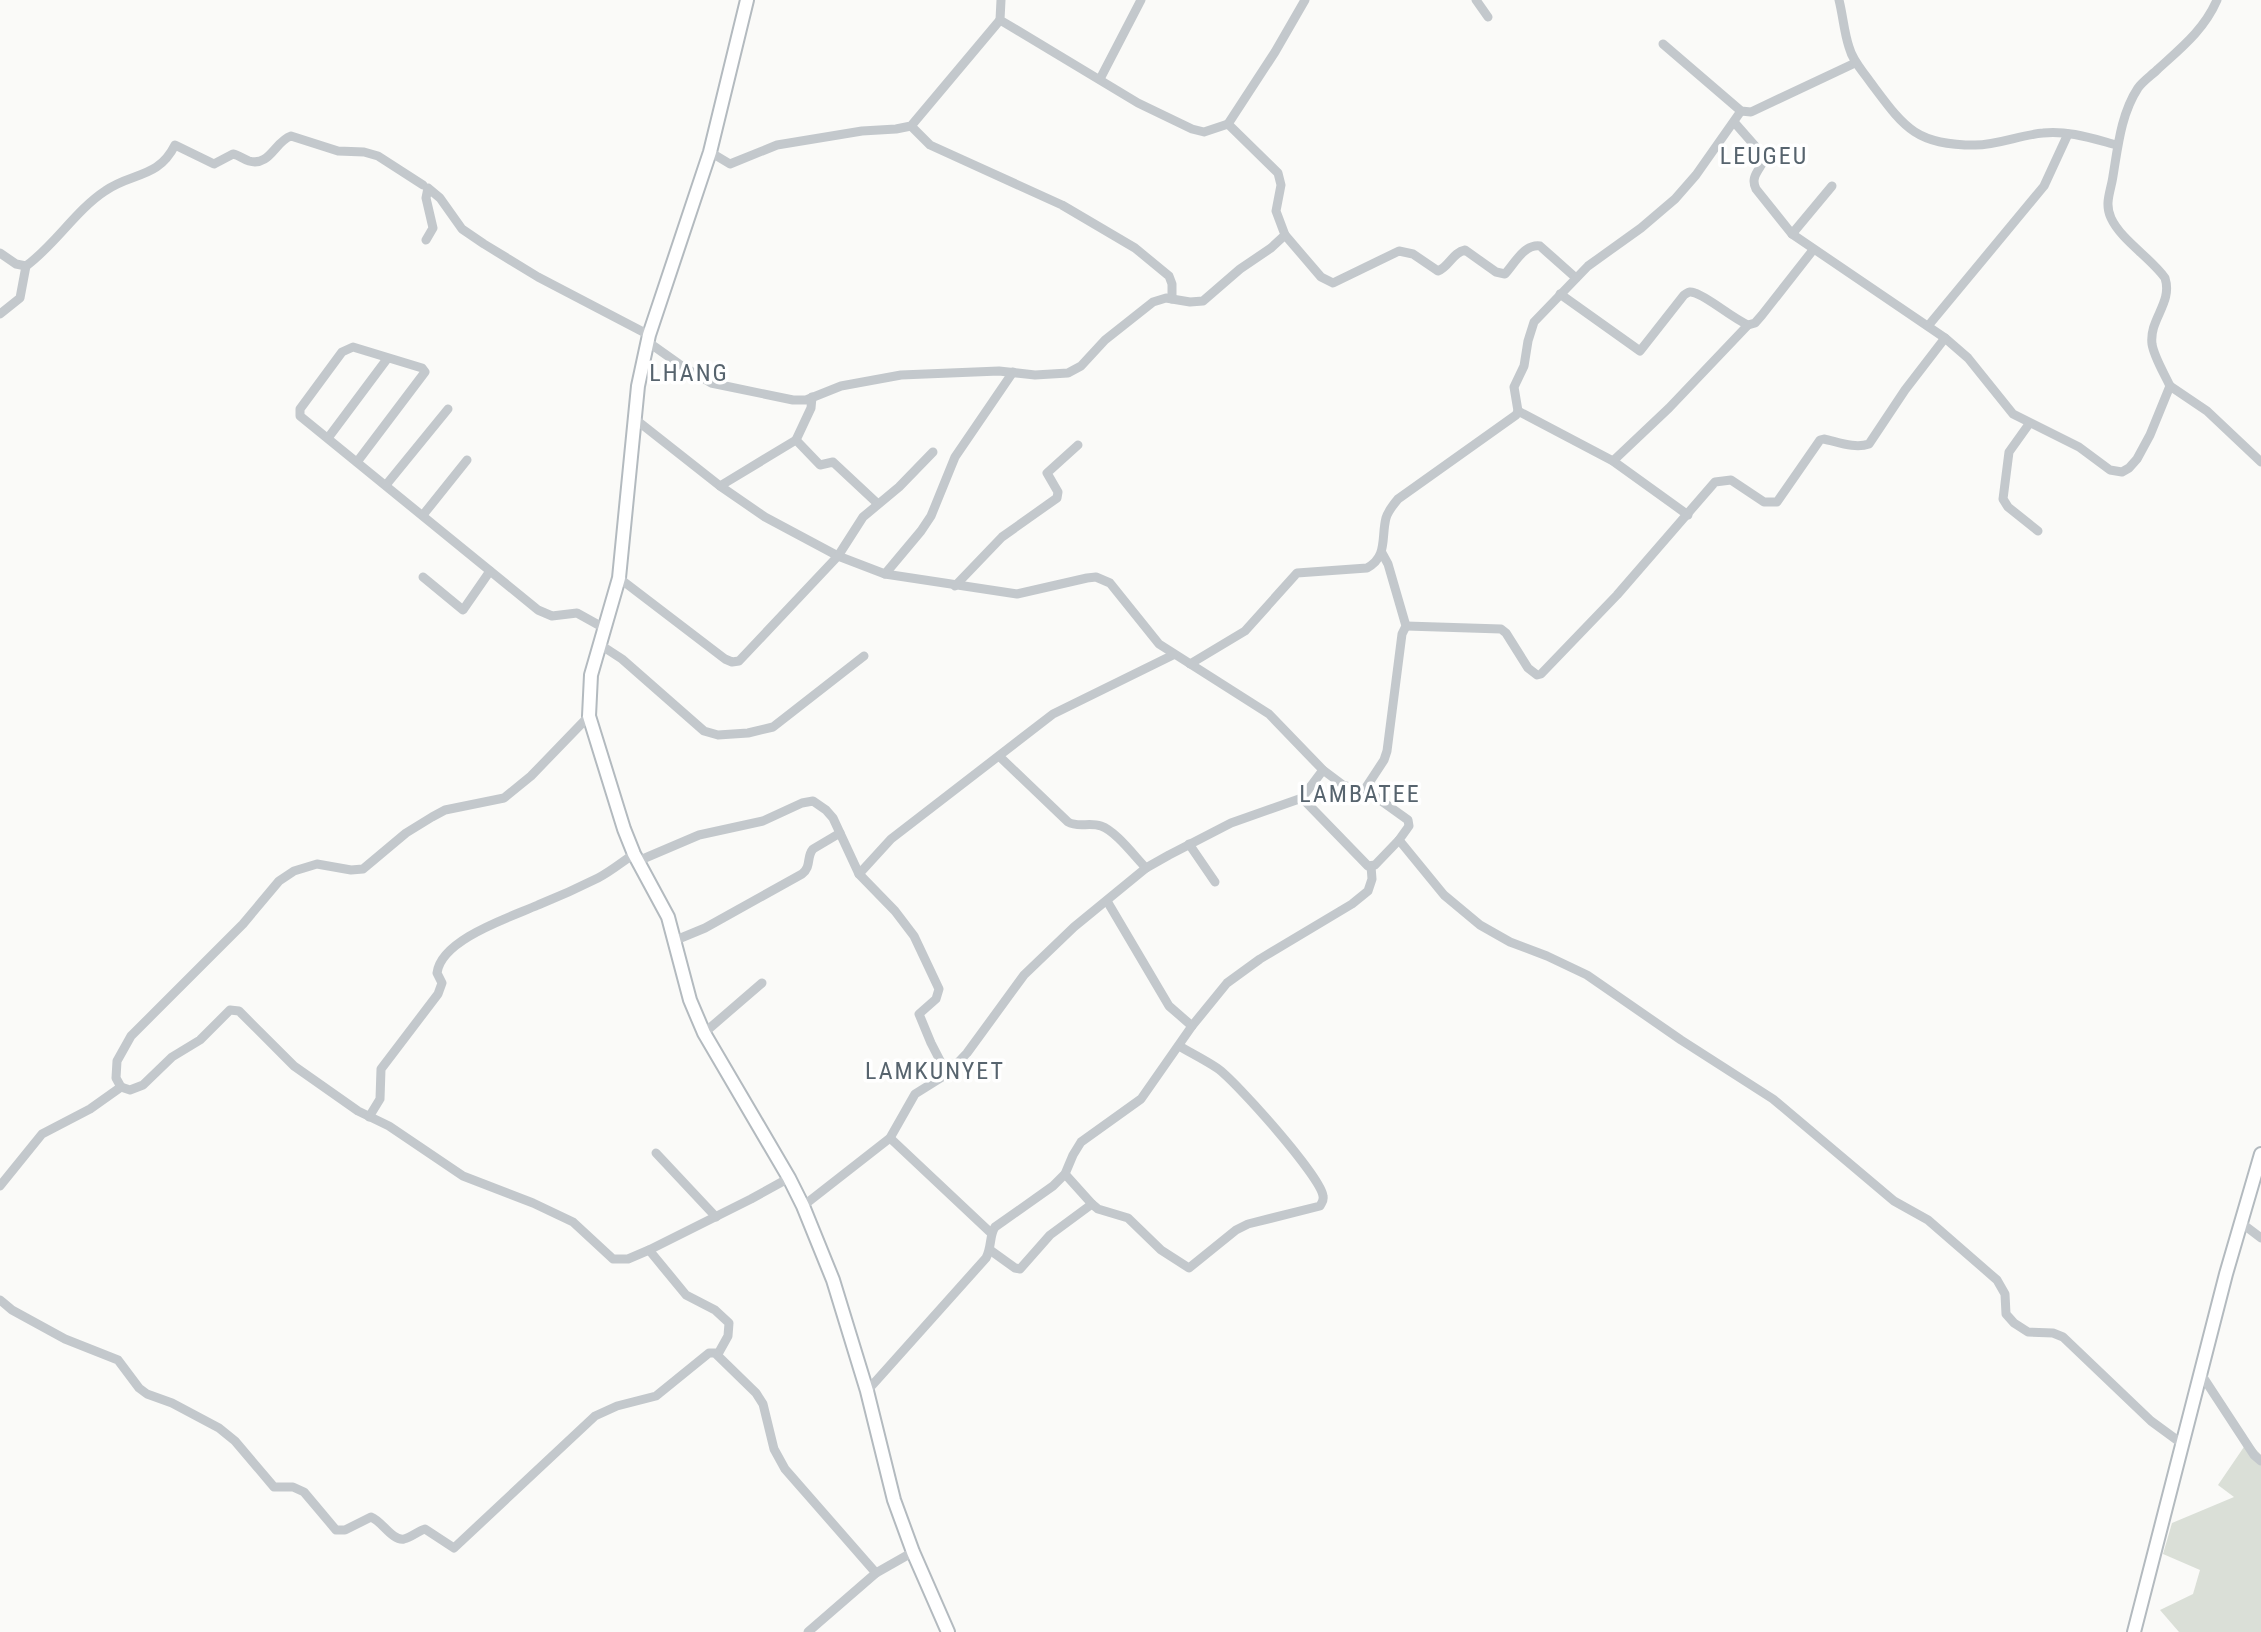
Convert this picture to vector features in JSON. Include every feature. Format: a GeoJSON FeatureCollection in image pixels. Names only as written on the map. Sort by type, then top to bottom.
{"type":"FeatureCollection","features":[{"type":"Feature","properties":{"kind":"street"},"geometry":{"type":"LineString","coordinates":[[747,0],[710,152],[648,338],[638,386],[619,578],[589,687],[589,716],[624,830],[668,917],[690,1000],[704,1033],[789,1178],[833,1280],[867,1391],[894,1500],[913,1552],[948,1632]]}},
{"type":"Feature","properties":{"kind":"street"},"geometry":{"type":"LineString","coordinates":[[710,152],[730,164],[777,145],[911,126],[1000,20],[1001,0]]}},
{"type":"Feature","properties":{"kind":"street"},"geometry":{"type":"LineString","coordinates":[[1100,79],[1142,0]]}},
{"type":"Feature","properties":{"kind":"street"},"geometry":{"type":"LineString","coordinates":[[1000,20],[1138,103],[1198,131],[1210,131],[1228,124],[1305,0]]}},
{"type":"Feature","properties":{"kind":"street"},"geometry":{"type":"LineString","coordinates":[[1476,0],[1488,17]]}},
{"type":"Feature","properties":{"kind":"street"},"geometry":{"type":"LineString","coordinates":[[1839,0],[1855,63],[1901,122],[1925,139],[1973,145],[1994,144],[2041,133],[2068,134],[2117,145]]}},
{"type":"Feature","properties":{"kind":"street"},"geometry":{"type":"LineString","coordinates":[[2217,0],[2190,40],[2139,87],[2128,108],[2117,145],[2108,209],[2114,225],[2165,278],[2167,298],[2155,327],[2152,344],[2170,386],[2207,411],[2261,462]]}},
{"type":"Feature","properties":{"kind":"street"},"geometry":{"type":"LineString","coordinates":[[1663,44],[1741,111],[1757,110],[1855,63]]}},
{"type":"Feature","properties":{"kind":"street"},"geometry":{"type":"LineString","coordinates":[[1518,411],[1514,392],[1524,366],[1530,331],[1542,313],[1588,266],[1641,228],[1675,199],[1696,175],[1741,111]]}},
{"type":"Feature","properties":{"kind":"street"},"geometry":{"type":"LineString","coordinates":[[1734,122],[1763,155],[1764,160],[1754,176],[1756,190],[1792,234],[1945,338],[1968,358],[2013,414],[2029,424],[2079,447],[2110,470],[2122,472],[2137,459],[2170,386]]}},
{"type":"Feature","properties":{"kind":"street"},"geometry":{"type":"LineString","coordinates":[[1228,124],[1278,173],[1281,185],[1276,211],[1285,235],[1321,278],[1333,283],[1399,251],[1413,254],[1438,271],[1457,253],[1465,250],[1496,272],[1506,274],[1527,248],[1534,245],[1540,246],[1576,278]]}},
{"type":"Feature","properties":{"kind":"street"},"geometry":{"type":"LineString","coordinates":[[911,126],[930,145],[1062,205],[1135,248],[1169,276],[1172,299]]}},
{"type":"Feature","properties":{"kind":"street"},"geometry":{"type":"LineString","coordinates":[[1928,326],[2044,186],[2068,134]]}},
{"type":"Feature","properties":{"kind":"street"},"geometry":{"type":"LineString","coordinates":[[0,314],[20,298],[26,266],[105,190],[136,176],[148,174],[162,164],[175,145],[214,164],[233,154],[250,161],[260,160],[270,156],[284,139],[291,136],[338,151],[364,152],[379,156],[423,185]]}},
{"type":"Feature","properties":{"kind":"street"},"geometry":{"type":"LineString","coordinates":[[1792,234],[1832,186]]}},
{"type":"Feature","properties":{"kind":"street"},"geometry":{"type":"LineString","coordinates":[[426,240],[433,228],[426,198],[428,188],[440,198],[462,229],[538,277],[648,338],[679,364],[712,383],[793,400],[806,400],[845,385],[901,375],[1068,373],[1081,366],[1105,340],[1136,314],[1159,299],[1190,303],[1203,301],[1285,235]]}},
{"type":"Feature","properties":{"kind":"street"},"geometry":{"type":"LineString","coordinates":[[1614,461],[1748,325],[1755,323],[1813,250]]}},
{"type":"Feature","properties":{"kind":"street"},"geometry":{"type":"LineString","coordinates":[[0,253],[16,264],[26,266]]}},
{"type":"Feature","properties":{"kind":"street"},"geometry":{"type":"LineString","coordinates":[[1560,294],[1640,352],[1689,292],[1696,293],[1748,325]]}},
{"type":"Feature","properties":{"kind":"street"},"geometry":{"type":"LineString","coordinates":[[1405,626],[1501,629],[1528,668],[1537,675],[1541,674],[1617,596],[1715,482],[1731,480],[1764,502],[1777,502],[1820,440],[1853,445],[1869,444],[1905,390],[1945,338]]}},
{"type":"Feature","properties":{"kind":"street"},"geometry":{"type":"LineString","coordinates":[[358,462],[425,372],[422,368],[352,348],[342,352],[299,413],[328,438],[538,610],[552,616],[577,613],[604,628]]}},
{"type":"Feature","properties":{"kind":"street"},"geometry":{"type":"LineString","coordinates":[[328,438],[387,359]]}},
{"type":"Feature","properties":{"kind":"street"},"geometry":{"type":"LineString","coordinates":[[885,574],[931,516],[955,457],[1013,372]]}},
{"type":"Feature","properties":{"kind":"street"},"geometry":{"type":"LineString","coordinates":[[720,486],[796,440],[811,408],[812,397]]}},
{"type":"Feature","properties":{"kind":"street"},"geometry":{"type":"LineString","coordinates":[[386,485],[448,409]]}},
{"type":"Feature","properties":{"kind":"street"},"geometry":{"type":"LineString","coordinates":[[1518,411],[1614,461],[1688,515]]}},
{"type":"Feature","properties":{"kind":"street"},"geometry":{"type":"LineString","coordinates":[[1190,664],[1245,631],[1297,573],[1367,568],[1374,564],[1382,553],[1386,520],[1398,499],[1518,411]]}},
{"type":"Feature","properties":{"kind":"street"},"geometry":{"type":"LineString","coordinates":[[635,419],[720,486],[765,516],[838,556],[885,574],[1017,594],[1097,577],[1110,583],[1159,644],[1269,714],[1323,770],[1347,788],[1364,789],[1408,820],[1409,826],[1399,840],[1371,866]]}},
{"type":"Feature","properties":{"kind":"street"},"geometry":{"type":"LineString","coordinates":[[2029,424],[2009,452],[2003,499],[2008,507],[2038,531]]}},
{"type":"Feature","properties":{"kind":"street"},"geometry":{"type":"LineString","coordinates":[[796,440],[820,465],[833,462],[877,504]]}},
{"type":"Feature","properties":{"kind":"street"},"geometry":{"type":"LineString","coordinates":[[955,586],[1002,537],[1057,498],[1058,492],[1047,473],[1078,444]]}},
{"type":"Feature","properties":{"kind":"street"},"geometry":{"type":"LineString","coordinates":[[619,578],[726,659],[736,662],[838,556],[863,517],[899,487],[933,452]]}},
{"type":"Feature","properties":{"kind":"street"},"geometry":{"type":"LineString","coordinates":[[424,515],[467,460]]}},
{"type":"Feature","properties":{"kind":"street"},"geometry":{"type":"LineString","coordinates":[[1364,789],[1387,751],[1405,626],[1388,564],[1382,553]]}},
{"type":"Feature","properties":{"kind":"street"},"geometry":{"type":"LineString","coordinates":[[423,577],[463,610],[490,571]]}},
{"type":"Feature","properties":{"kind":"street"},"geometry":{"type":"LineString","coordinates":[[599,644],[622,659],[704,731],[718,735],[748,733],[773,727],[864,656]]}},
{"type":"Feature","properties":{"kind":"street"},"geometry":{"type":"LineString","coordinates":[[859,874],[891,839],[1046,719],[1173,655]]}},
{"type":"Feature","properties":{"kind":"street"},"geometry":{"type":"LineString","coordinates":[[589,716],[531,776],[504,798],[445,810],[407,833],[363,869],[351,870],[317,864],[294,870],[279,881],[243,924],[131,1036],[117,1061],[116,1078],[121,1087],[130,1090],[143,1085],[172,1057],[197,1043],[217,1021],[233,1009],[242,1013],[294,1066],[347,1104],[389,1126],[463,1176],[573,1222],[614,1259],[628,1259],[649,1250],[789,1178]]}},
{"type":"Feature","properties":{"kind":"street"},"geometry":{"type":"LineString","coordinates":[[1000,757],[1068,822],[1075,826],[1095,825],[1109,830],[1146,868]]}},
{"type":"Feature","properties":{"kind":"street"},"geometry":{"type":"LineString","coordinates":[[803,1206],[890,1138],[915,1094],[947,1074],[967,1053],[1024,975],[1074,928],[1146,868],[1231,823],[1302,798],[1323,770]]}},
{"type":"Feature","properties":{"kind":"street"},"geometry":{"type":"LineString","coordinates":[[1302,798],[1362,861],[1371,866]]}},
{"type":"Feature","properties":{"kind":"street"},"geometry":{"type":"LineString","coordinates":[[369,1117],[380,1099],[381,1069],[438,994],[442,983],[437,973],[442,958],[478,930],[601,877],[636,858],[699,835],[763,821],[802,803],[813,802],[819,804],[833,818],[859,874],[895,911],[914,936],[939,989],[936,999],[919,1014],[947,1074]]}},
{"type":"Feature","properties":{"kind":"street"},"geometry":{"type":"LineString","coordinates":[[676,940],[705,928],[802,874],[809,867],[810,852],[840,833]]}},
{"type":"Feature","properties":{"kind":"street"},"geometry":{"type":"LineString","coordinates":[[1399,840],[1444,895],[1480,925],[1510,942],[1587,975],[1773,1099],[1894,1200],[1928,1220],[1997,1280],[2005,1294],[2006,1314],[2014,1323],[2028,1332],[2053,1333],[2063,1337],[2085,1355],[2151,1421],[2181,1443]]}},
{"type":"Feature","properties":{"kind":"street"},"geometry":{"type":"LineString","coordinates":[[1189,844],[1215,882]]}},
{"type":"Feature","properties":{"kind":"street"},"geometry":{"type":"LineString","coordinates":[[867,1391],[971,1276],[990,1251],[991,1233],[1001,1221],[1054,1186],[1065,1174],[1081,1142],[1141,1099],[1192,1026],[1227,983],[1261,959],[1352,904],[1368,891],[1372,878],[1371,866]]}},
{"type":"Feature","properties":{"kind":"street"},"geometry":{"type":"LineString","coordinates":[[1107,901],[1169,1006],[1192,1026]]}},
{"type":"Feature","properties":{"kind":"street"},"geometry":{"type":"LineString","coordinates":[[704,1033],[762,983]]}},
{"type":"Feature","properties":{"kind":"street"},"geometry":{"type":"LineString","coordinates":[[1065,1174],[1092,1204],[1128,1218],[1161,1250],[1189,1268],[1236,1230],[1248,1224],[1322,1203],[1323,1194],[1306,1167],[1247,1094],[1217,1068],[1179,1046]]}},
{"type":"Feature","properties":{"kind":"street"},"geometry":{"type":"LineString","coordinates":[[0,1186],[42,1134],[90,1109],[121,1087]]}},
{"type":"Feature","properties":{"kind":"street"},"geometry":{"type":"LineString","coordinates":[[890,1138],[991,1233]]}},
{"type":"Feature","properties":{"kind":"street"},"geometry":{"type":"LineString","coordinates":[[656,1153],[716,1217]]}},
{"type":"Feature","properties":{"kind":"street"},"geometry":{"type":"LineString","coordinates":[[2134,1632],[2181,1443],[2261,1154]]}},
{"type":"Feature","properties":{"kind":"street"},"geometry":{"type":"LineString","coordinates":[[990,1251],[1020,1269],[1049,1235],[1092,1204]]}},
{"type":"Feature","properties":{"kind":"street"},"geometry":{"type":"LineString","coordinates":[[2240,1222],[2261,1238]]}},
{"type":"Feature","properties":{"kind":"street"},"geometry":{"type":"LineString","coordinates":[[649,1250],[686,1296],[715,1310],[729,1323],[728,1336],[718,1354]]}},
{"type":"Feature","properties":{"kind":"street"},"geometry":{"type":"LineString","coordinates":[[0,1300],[12,1310],[65,1339],[118,1360],[139,1388],[147,1394],[173,1403],[219,1427],[235,1441],[274,1487],[293,1487],[304,1492],[336,1530],[345,1530],[371,1517],[377,1519],[396,1538],[404,1539],[425,1529],[454,1548],[595,1416],[617,1406],[656,1396],[709,1353],[718,1354],[756,1393],[763,1404],[774,1449],[785,1469],[876,1573]]}},
{"type":"Feature","properties":{"kind":"street"},"geometry":{"type":"LineString","coordinates":[[2201,1374],[2254,1455],[2261,1461]]}},
{"type":"Feature","properties":{"kind":"street"},"geometry":{"type":"LineString","coordinates":[[808,1632],[876,1573],[913,1552]]}},
{"type":"Feature","properties":{"kind":"shaded area"},"geometry":{"type":"Polygon","coordinates":[[[2248,1441],[2261,1455],[2261,1632],[2179,1632],[2160,1610],[2193,1594],[2200,1570],[2163,1554],[2172,1523],[2234,1497],[2218,1485],[2248,1441]]]}},
{"type":"Feature","properties":{"kind":"district","name":"LEUGEU"},"geometry":{"type":"Point","coordinates":[1764,156]}},
{"type":"Feature","properties":{"kind":"district","name":"LHANG"},"geometry":{"type":"Point","coordinates":[689,373]}},
{"type":"Feature","properties":{"kind":"district","name":"LAMBATEE"},"geometry":{"type":"Point","coordinates":[1360,794]}},
{"type":"Feature","properties":{"kind":"district","name":"LAMKUNYET"},"geometry":{"type":"Point","coordinates":[935,1071]}}]}
